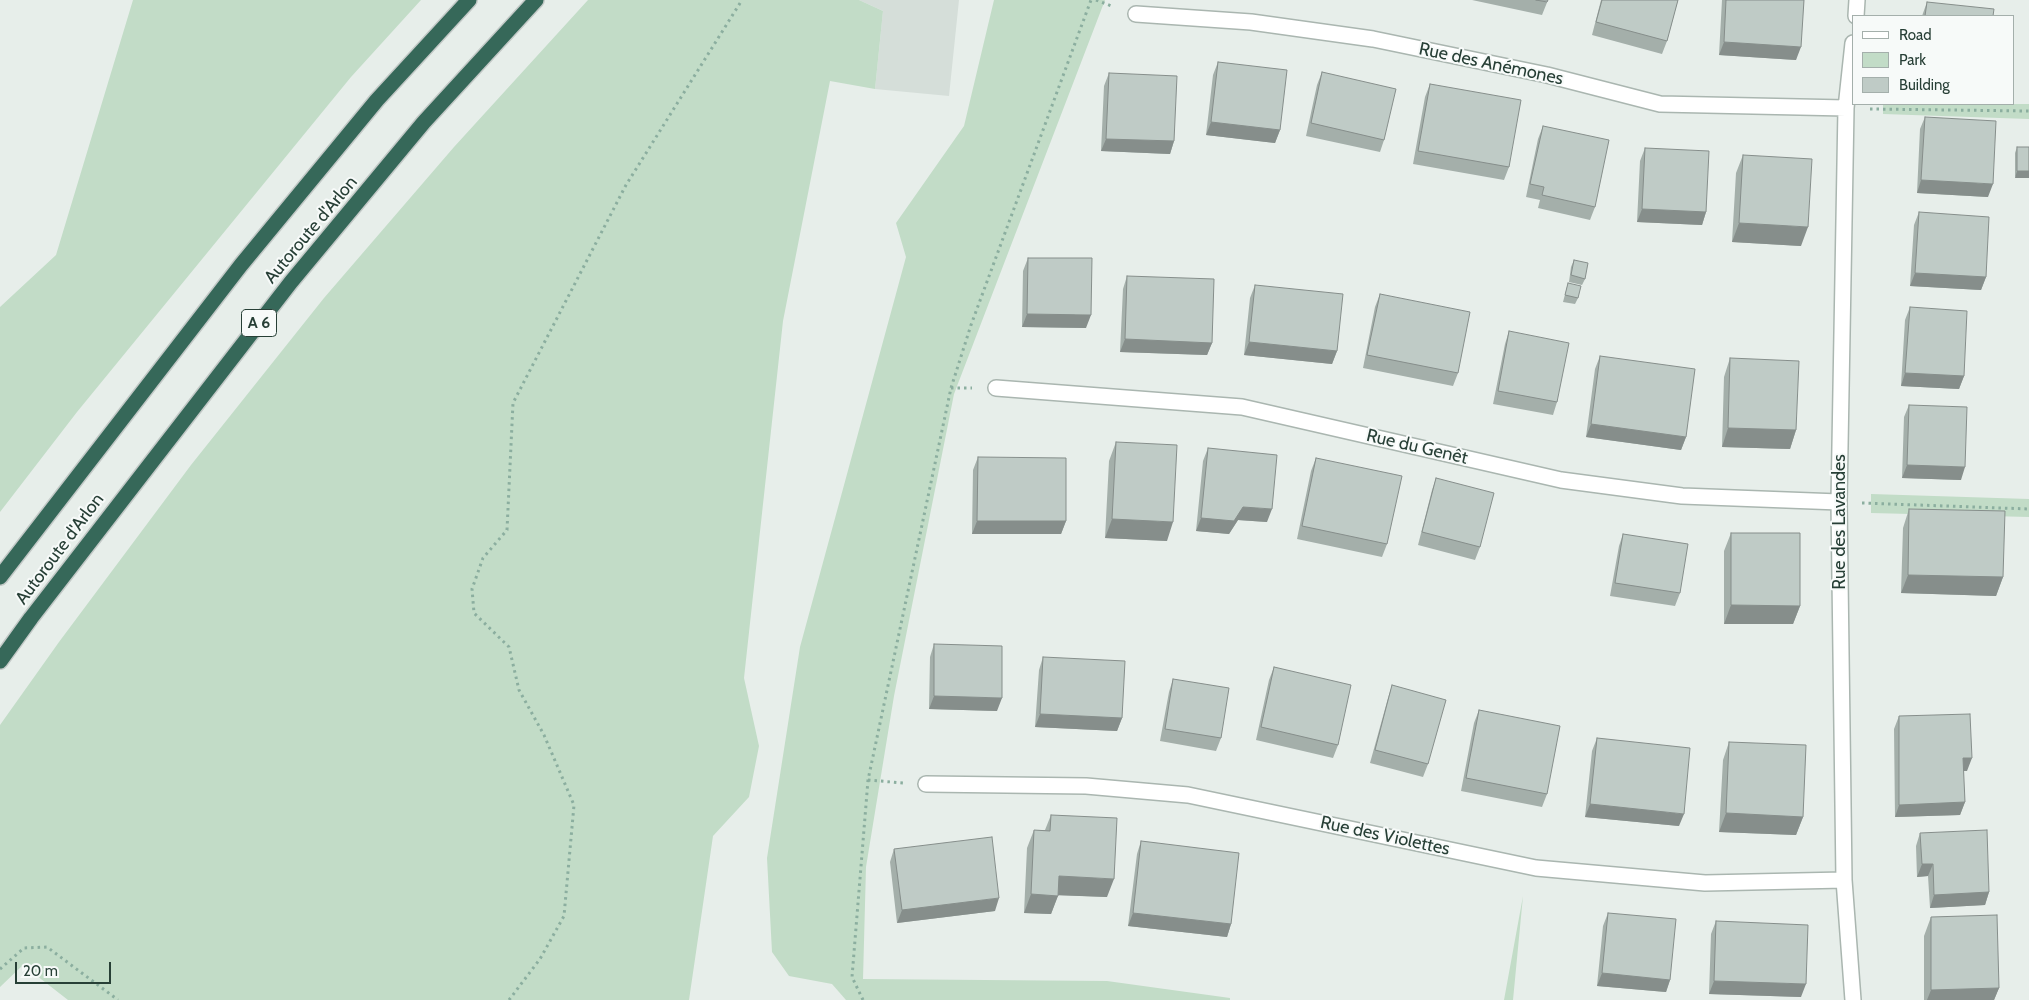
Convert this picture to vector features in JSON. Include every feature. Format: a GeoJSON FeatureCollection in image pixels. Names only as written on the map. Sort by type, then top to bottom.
{"type":"FeatureCollection","features":[{"type":"Feature","properties":{"kind":"highway","name":"Autoroute d'Arlon"},"geometry":{"type":"LineString","coordinates":[[0,577],[241,265],[377,100],[468,0]]}},
{"type":"Feature","properties":{"kind":"highway","name":"Autoroute d'Arlon"},"geometry":{"type":"LineString","coordinates":[[0,662],[143,472],[291,282],[424,122],[536,0]]}},
{"type":"Feature","properties":{"kind":"street"},"geometry":{"type":"LineString","coordinates":[[1856,15],[1857,0]]}},
{"type":"Feature","properties":{"kind":"street","name":"Rue des Anémones"},"geometry":{"type":"LineString","coordinates":[[1136,14],[1251,22],[1373,39],[1547,75],[1660,104],[1846,108]]}},
{"type":"Feature","properties":{"kind":"street","name":"Rue des Lavandes"},"geometry":{"type":"LineString","coordinates":[[1852,52],[1846,108],[1839,502],[1844,880],[1853,1000]]}},
{"type":"Feature","properties":{"kind":"street","name":"Rue du Genêt"},"geometry":{"type":"LineString","coordinates":[[996,388],[1242,407],[1561,480],[1682,496],[1839,502]]}},
{"type":"Feature","properties":{"kind":"street","name":"Rue des Violettes"},"geometry":{"type":"LineString","coordinates":[[926,784],[1086,786],[1188,795],[1536,868],[1705,884],[1844,880]]}},
{"type":"Feature","properties":{"kind":"path"},"geometry":{"type":"LineString","coordinates":[[509,1000],[540,959],[564,916],[574,805],[544,735],[519,690],[509,647],[474,613],[472,589],[483,558],[507,530],[513,403],[626,185],[742,0]]}},
{"type":"Feature","properties":{"kind":"path"},"geometry":{"type":"LineString","coordinates":[[863,1000],[852,977],[868,780],[950,388],[971,325],[1091,0]]}},
{"type":"Feature","properties":{"kind":"path"},"geometry":{"type":"LineString","coordinates":[[1846,108],[2029,111]]}},
{"type":"Feature","properties":{"kind":"path"},"geometry":{"type":"LineString","coordinates":[[1839,502],[2029,509]]}},
{"type":"Feature","properties":{"kind":"path"},"geometry":{"type":"LineString","coordinates":[[868,780],[926,784]]}},
{"type":"Feature","properties":{"kind":"path"},"geometry":{"type":"LineString","coordinates":[[0,970],[24,948],[47,947],[118,1000]]}},
{"type":"Feature","properties":{"kind":"shaded area"},"geometry":{"type":"Polygon","coordinates":[[[859,0],[959,0],[949,96],[875,89],[883,11],[859,0]]]}},
{"type":"Feature","properties":{"kind":"green space"},"geometry":{"type":"Polygon","coordinates":[[[133,0],[421,0],[351,77],[77,412],[0,512],[0,307],[56,255],[133,0]]]}},
{"type":"Feature","properties":{"kind":"green space"},"geometry":{"type":"Polygon","coordinates":[[[588,0],[859,0],[883,11],[875,89],[830,81],[783,321],[744,678],[759,746],[749,797],[713,836],[689,1000],[68,1000],[23,965],[0,987],[0,725],[59,642],[191,465],[324,298],[454,147],[588,0]]]}},
{"type":"Feature","properties":{"kind":"green space"},"geometry":{"type":"Polygon","coordinates":[[[994,0],[1105,0],[954,394],[894,696],[866,867],[863,979],[1107,981],[1230,998],[1230,1000],[846,1000],[832,984],[789,976],[772,952],[767,858],[800,647],[906,257],[896,223],[964,126],[994,0]]]}},
{"type":"Feature","properties":{"kind":"green space"},"geometry":{"type":"Polygon","coordinates":[[[2029,104],[2029,119],[1883,114],[1883,105],[2029,104]]]}},
{"type":"Feature","properties":{"kind":"green space"},"geometry":{"type":"Polygon","coordinates":[[[1871,494],[2029,499],[2029,517],[1871,513],[1871,494]]]}},
{"type":"Feature","properties":{"kind":"green space"},"geometry":{"type":"Polygon","coordinates":[[[1523,896],[1513,1000],[1504,1000],[1523,896]]]}},
{"type":"Feature","properties":{"kind":"building"},"geometry":{"type":"Polygon","coordinates":[[[1602,0],[1678,0],[1667,41],[1596,22],[1602,0]]]}},
{"type":"Feature","properties":{"kind":"building"},"geometry":{"type":"Polygon","coordinates":[[[1726,0],[1804,0],[1801,47],[1724,42],[1726,0]]]}},
{"type":"Feature","properties":{"kind":"building"},"geometry":{"type":"Polygon","coordinates":[[[1927,2],[1994,9],[1993,15],[1925,15],[1927,2]]]}},
{"type":"Feature","properties":{"kind":"building"},"geometry":{"type":"Polygon","coordinates":[[[1218,62],[1287,70],[1280,130],[1211,122],[1218,62]]]}},
{"type":"Feature","properties":{"kind":"building"},"geometry":{"type":"Polygon","coordinates":[[[1322,72],[1396,89],[1384,140],[1311,123],[1322,72]]]}},
{"type":"Feature","properties":{"kind":"building"},"geometry":{"type":"Polygon","coordinates":[[[1109,73],[1177,76],[1174,141],[1106,139],[1109,73]]]}},
{"type":"Feature","properties":{"kind":"building"},"geometry":{"type":"Polygon","coordinates":[[[1430,84],[1521,100],[1509,167],[1418,151],[1430,84]]]}},
{"type":"Feature","properties":{"kind":"building"},"geometry":{"type":"Polygon","coordinates":[[[1925,117],[1996,121],[1993,184],[1921,180],[1925,117]]]}},
{"type":"Feature","properties":{"kind":"building"},"geometry":{"type":"Polygon","coordinates":[[[1543,126],[1609,140],[1595,207],[1542,195],[1544,187],[1530,184],[1543,126]]]}},
{"type":"Feature","properties":{"kind":"building"},"geometry":{"type":"Polygon","coordinates":[[[2017,147],[2029,147],[2029,171],[2017,171],[2017,147]]]}},
{"type":"Feature","properties":{"kind":"building"},"geometry":{"type":"Polygon","coordinates":[[[1645,148],[1709,151],[1706,212],[1642,209],[1645,148]]]}},
{"type":"Feature","properties":{"kind":"building"},"geometry":{"type":"Polygon","coordinates":[[[1743,155],[1812,159],[1808,227],[1739,223],[1743,155]]]}},
{"type":"Feature","properties":{"kind":"building"},"geometry":{"type":"Polygon","coordinates":[[[1919,212],[1989,217],[1986,277],[1915,273],[1919,212]]]}},
{"type":"Feature","properties":{"kind":"building"},"geometry":{"type":"Polygon","coordinates":[[[1028,258],[1092,258],[1091,315],[1027,314],[1028,258]]]}},
{"type":"Feature","properties":{"kind":"building"},"geometry":{"type":"Polygon","coordinates":[[[1574,260],[1588,263],[1585,279],[1571,275],[1574,260]]]}},
{"type":"Feature","properties":{"kind":"building"},"geometry":{"type":"Polygon","coordinates":[[[1127,276],[1214,279],[1212,343],[1125,339],[1127,276]]]}},
{"type":"Feature","properties":{"kind":"building"},"geometry":{"type":"Polygon","coordinates":[[[1568,283],[1581,286],[1578,298],[1565,295],[1568,283]]]}},
{"type":"Feature","properties":{"kind":"building"},"geometry":{"type":"Polygon","coordinates":[[[1255,285],[1343,294],[1337,351],[1249,342],[1255,285]]]}},
{"type":"Feature","properties":{"kind":"building"},"geometry":{"type":"Polygon","coordinates":[[[1380,294],[1470,312],[1458,373],[1367,355],[1380,294]]]}},
{"type":"Feature","properties":{"kind":"building"},"geometry":{"type":"Polygon","coordinates":[[[1910,307],[1967,311],[1964,376],[1905,373],[1910,307]]]}},
{"type":"Feature","properties":{"kind":"building"},"geometry":{"type":"Polygon","coordinates":[[[1509,331],[1569,343],[1557,402],[1498,391],[1509,331]]]}},
{"type":"Feature","properties":{"kind":"building"},"geometry":{"type":"Polygon","coordinates":[[[1600,356],[1695,369],[1686,437],[1591,424],[1600,356]]]}},
{"type":"Feature","properties":{"kind":"building"},"geometry":{"type":"Polygon","coordinates":[[[1730,358],[1799,361],[1796,430],[1728,428],[1730,358]]]}},
{"type":"Feature","properties":{"kind":"building"},"geometry":{"type":"Polygon","coordinates":[[[1909,405],[1967,407],[1965,467],[1907,465],[1909,405]]]}},
{"type":"Feature","properties":{"kind":"building"},"geometry":{"type":"Polygon","coordinates":[[[1116,442],[1177,445],[1173,522],[1112,519],[1116,442]]]}},
{"type":"Feature","properties":{"kind":"building"},"geometry":{"type":"Polygon","coordinates":[[[1208,448],[1277,455],[1272,509],[1243,507],[1234,521],[1201,518],[1208,448]]]}},
{"type":"Feature","properties":{"kind":"building"},"geometry":{"type":"Polygon","coordinates":[[[978,457],[1066,458],[1066,521],[977,521],[978,457]]]}},
{"type":"Feature","properties":{"kind":"building"},"geometry":{"type":"Polygon","coordinates":[[[1316,458],[1402,476],[1387,544],[1302,526],[1316,458]]]}},
{"type":"Feature","properties":{"kind":"building"},"geometry":{"type":"Polygon","coordinates":[[[1436,478],[1494,493],[1480,547],[1422,532],[1436,478]]]}},
{"type":"Feature","properties":{"kind":"building"},"geometry":{"type":"Polygon","coordinates":[[[1909,509],[2005,511],[2003,577],[1908,575],[1909,509]]]}},
{"type":"Feature","properties":{"kind":"building"},"geometry":{"type":"Polygon","coordinates":[[[1731,533],[1800,533],[1800,606],[1731,605],[1731,533]]]}},
{"type":"Feature","properties":{"kind":"building"},"geometry":{"type":"Polygon","coordinates":[[[1623,534],[1688,544],[1680,593],[1615,583],[1623,534]]]}},
{"type":"Feature","properties":{"kind":"building"},"geometry":{"type":"Polygon","coordinates":[[[934,644],[1002,646],[1002,698],[934,696],[934,644]]]}},
{"type":"Feature","properties":{"kind":"building"},"geometry":{"type":"Polygon","coordinates":[[[1043,657],[1125,661],[1122,718],[1040,714],[1043,657]]]}},
{"type":"Feature","properties":{"kind":"building"},"geometry":{"type":"Polygon","coordinates":[[[1274,667],[1351,685],[1338,745],[1261,727],[1274,667]]]}},
{"type":"Feature","properties":{"kind":"building"},"geometry":{"type":"Polygon","coordinates":[[[1173,679],[1229,688],[1221,738],[1165,729],[1173,679]]]}},
{"type":"Feature","properties":{"kind":"building"},"geometry":{"type":"Polygon","coordinates":[[[1392,685],[1446,700],[1428,764],[1375,750],[1392,685]]]}},
{"type":"Feature","properties":{"kind":"building"},"geometry":{"type":"Polygon","coordinates":[[[1479,710],[1560,726],[1547,794],[1466,778],[1479,710]]]}},
{"type":"Feature","properties":{"kind":"building"},"geometry":{"type":"Polygon","coordinates":[[[1970,714],[1972,758],[1963,758],[1965,802],[1899,805],[1899,716],[1970,714]]]}},
{"type":"Feature","properties":{"kind":"building"},"geometry":{"type":"Polygon","coordinates":[[[1597,738],[1690,748],[1684,814],[1590,804],[1597,738]]]}},
{"type":"Feature","properties":{"kind":"building"},"geometry":{"type":"Polygon","coordinates":[[[1729,742],[1806,745],[1803,817],[1726,813],[1729,742]]]}},
{"type":"Feature","properties":{"kind":"building"},"geometry":{"type":"Polygon","coordinates":[[[1051,815],[1117,818],[1114,879],[1059,876],[1058,896],[1031,894],[1034,830],[1050,831],[1051,815]]]}},
{"type":"Feature","properties":{"kind":"building"},"geometry":{"type":"Polygon","coordinates":[[[1987,830],[1989,892],[1934,895],[1933,864],[1922,864],[1920,833],[1987,830]]]}},
{"type":"Feature","properties":{"kind":"building"},"geometry":{"type":"Polygon","coordinates":[[[992,837],[999,898],[902,910],[894,849],[992,837]]]}},
{"type":"Feature","properties":{"kind":"building"},"geometry":{"type":"Polygon","coordinates":[[[1141,841],[1239,853],[1231,924],[1133,913],[1141,841]]]}},
{"type":"Feature","properties":{"kind":"building"},"geometry":{"type":"Polygon","coordinates":[[[1608,913],[1676,919],[1670,980],[1602,973],[1608,913]]]}},
{"type":"Feature","properties":{"kind":"building"},"geometry":{"type":"Polygon","coordinates":[[[1997,915],[1999,988],[1931,990],[1931,917],[1997,915]]]}},
{"type":"Feature","properties":{"kind":"building"},"geometry":{"type":"Polygon","coordinates":[[[1716,921],[1808,925],[1806,984],[1714,981],[1716,921]]]}}]}
